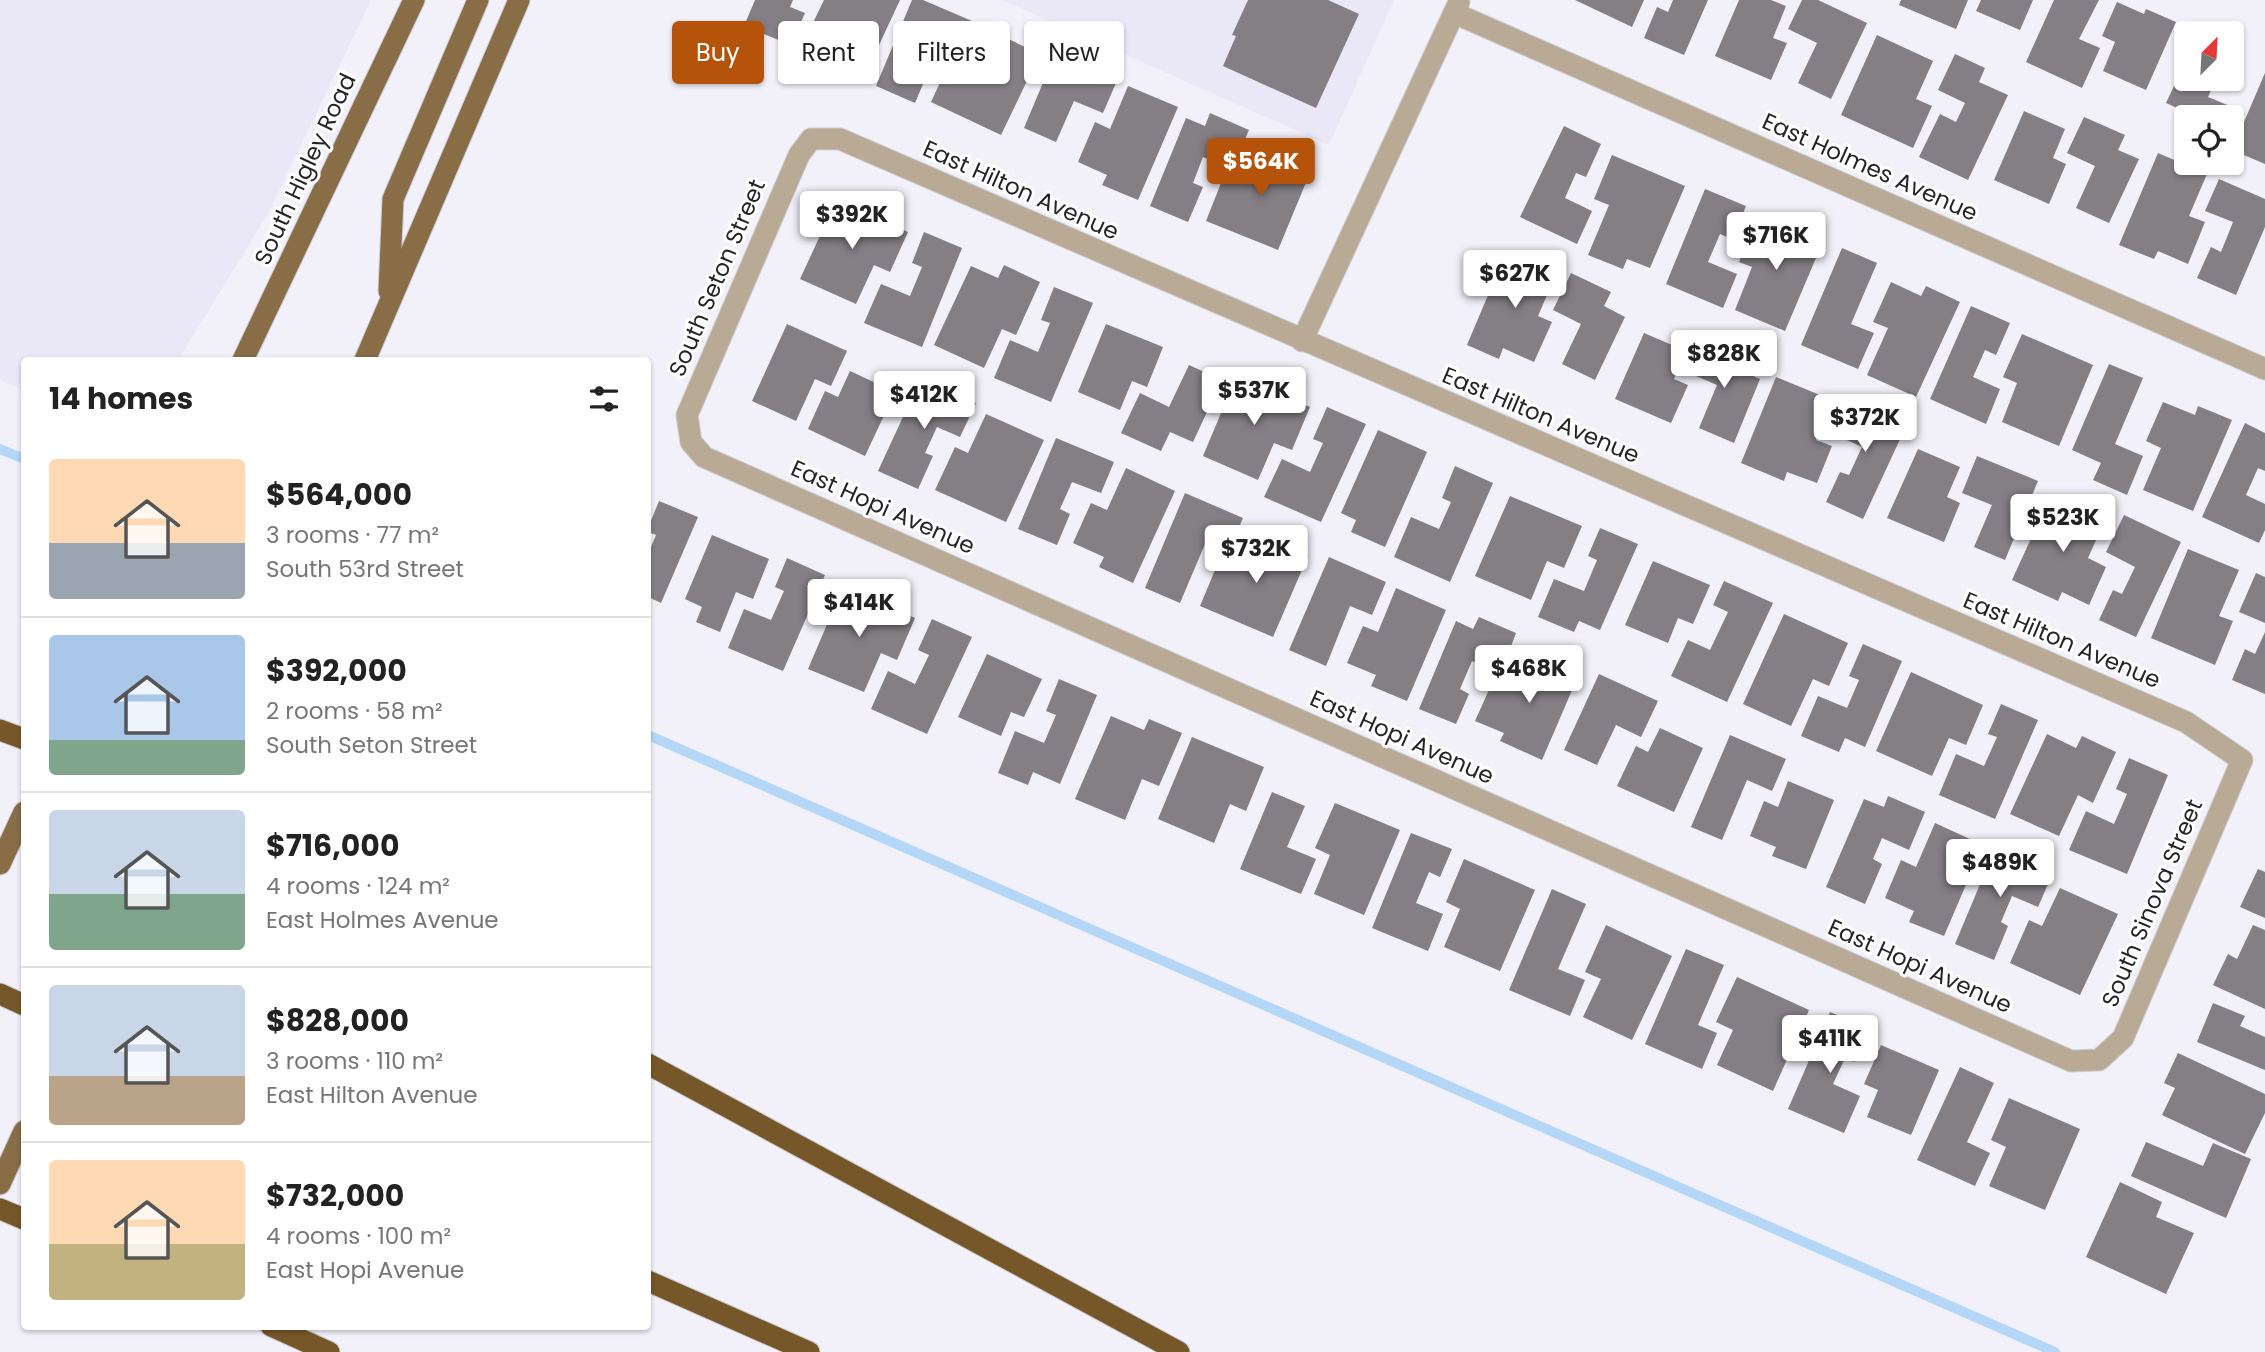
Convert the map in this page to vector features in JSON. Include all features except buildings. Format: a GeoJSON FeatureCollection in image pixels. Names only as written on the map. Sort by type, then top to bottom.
{"type":"FeatureCollection","features":[{"type":"Feature","properties":{"kind":"highway"},"geometry":{"type":"LineString","coordinates":[[0,730],[21,738]]}},
{"type":"Feature","properties":{"kind":"highway"},"geometry":{"type":"LineString","coordinates":[[0,994],[21,1004]]}},
{"type":"Feature","properties":{"kind":"highway"},"geometry":{"type":"LineString","coordinates":[[651,1066],[1179,1352]]}},
{"type":"Feature","properties":{"kind":"highway"},"geometry":{"type":"LineString","coordinates":[[0,1209],[21,1218]]}},
{"type":"Feature","properties":{"kind":"highway"},"geometry":{"type":"LineString","coordinates":[[651,1282],[809,1352]]}},
{"type":"Feature","properties":{"kind":"highway"},"geometry":{"type":"LineString","coordinates":[[280,1330],[329,1352]]}},
{"type":"Feature","properties":{"kind":"main road","name":"South Higley Road"},"geometry":{"type":"LineString","coordinates":[[244,357],[414,0]]}},
{"type":"Feature","properties":{"kind":"main road"},"geometry":{"type":"LineString","coordinates":[[388,307],[393,199],[478,0]]}},
{"type":"Feature","properties":{"kind":"main road"},"geometry":{"type":"LineString","coordinates":[[366,357],[519,0]]}},
{"type":"Feature","properties":{"kind":"main road"},"geometry":{"type":"LineString","coordinates":[[3,857],[21,818]]}},
{"type":"Feature","properties":{"kind":"main road"},"geometry":{"type":"LineString","coordinates":[[0,1184],[21,1137]]}},
{"type":"Feature","properties":{"kind":"street"},"geometry":{"type":"LineString","coordinates":[[1302,341],[1457,7]]}},
{"type":"Feature","properties":{"kind":"street","name":"East Holmes Avenue"},"geometry":{"type":"LineString","coordinates":[[1457,7],[2265,369]]}},
{"type":"Feature","properties":{"kind":"street","name":"East Hilton Avenue"},"geometry":{"type":"LineString","coordinates":[[811,139],[840,139],[2186,722],[2242,760]]}},
{"type":"Feature","properties":{"kind":"street","name":"South Seton Street"},"geometry":{"type":"LineString","coordinates":[[691,442],[687,415],[799,155],[811,139]]}},
{"type":"Feature","properties":{"kind":"street","name":"East Hopi Avenue"},"geometry":{"type":"LineString","coordinates":[[691,442],[704,457],[2071,1061],[2099,1060]]}},
{"type":"Feature","properties":{"kind":"street","name":"South Sinova Street"},"geometry":{"type":"LineString","coordinates":[[2099,1060],[2123,1038],[2242,760]]}},
{"type":"Feature","properties":{"kind":"shaded area"},"geometry":{"type":"Polygon","coordinates":[[[0,0],[371,0],[269,212],[180,357],[21,357],[21,390],[0,380],[0,0]]]}},
{"type":"Feature","properties":{"kind":"shaded area"},"geometry":{"type":"Polygon","coordinates":[[[1002,0],[1394,0],[1329,145],[1124,54],[1124,21],[1049,21],[1002,0]]]}},
{"type":"Feature","properties":{"kind":"waterway"},"geometry":{"type":"LineString","coordinates":[[0,449],[21,458]]}},
{"type":"Feature","properties":{"kind":"waterway"},"geometry":{"type":"LineString","coordinates":[[651,736],[2055,1352]]}}]}
